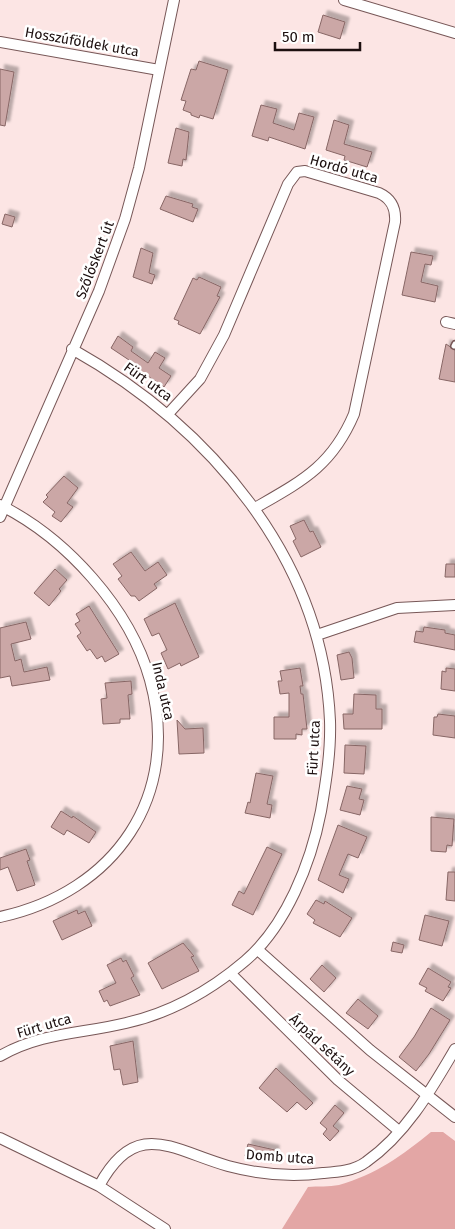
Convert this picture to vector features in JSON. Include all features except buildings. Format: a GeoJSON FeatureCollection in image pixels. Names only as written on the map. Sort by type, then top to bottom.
{"type":"FeatureCollection","features":[{"type":"Feature","properties":{"kind":"street","name":"Szőlőskert út"},"geometry":{"type":"LineString","coordinates":[[1,510],[99,291],[125,219],[139,168],[174,0]]}},
{"type":"Feature","properties":{"kind":"street"},"geometry":{"type":"LineString","coordinates":[[344,0],[455,33]]}},
{"type":"Feature","properties":{"kind":"street","name":"Hosszúföldek utca"},"geometry":{"type":"LineString","coordinates":[[0,42],[159,70]]}},
{"type":"Feature","properties":{"kind":"street","name":"Hordó utca"},"geometry":{"type":"LineString","coordinates":[[168,414],[200,378],[224,335],[288,184],[294,174],[300,170],[305,171],[379,193],[389,200],[395,209],[395,222],[354,414],[337,445],[310,475],[255,508]]}},
{"type":"Feature","properties":{"kind":"street","name":"Fürt utca"},"geometry":{"type":"LineString","coordinates":[[0,1056],[31,1042],[55,1035],[126,1023],[183,1003],[230,974],[258,950],[272,933],[288,907],[317,833],[328,772],[330,722],[325,678],[317,635],[300,591],[255,508],[214,458],[168,414],[96,363],[72,350]]}},
{"type":"Feature","properties":{"kind":"street","name":"Inda utca"},"geometry":{"type":"LineString","coordinates":[[0,917],[38,906],[63,894],[92,875],[119,850],[134,830],[145,808],[158,755],[158,730],[150,678],[140,653],[119,613],[80,564],[39,530],[1,510]]}},
{"type":"Feature","properties":{"kind":"street"},"geometry":{"type":"LineString","coordinates":[[317,635],[397,608],[455,605]]}},
{"type":"Feature","properties":{"kind":"street","name":"Árpád sétány"},"geometry":{"type":"LineString","coordinates":[[258,950],[326,1012],[455,1117]]}},
{"type":"Feature","properties":{"kind":"street","name":"Árpád sétány"},"geometry":{"type":"LineString","coordinates":[[230,974],[338,1080],[399,1132]]}},
{"type":"Feature","properties":{"kind":"street","name":"Domb utca"},"geometry":{"type":"LineString","coordinates":[[100,1186],[107,1171],[121,1155],[128,1150],[150,1143],[166,1144],[229,1166],[264,1173],[310,1175],[346,1170],[365,1163],[399,1132],[428,1095],[455,1049]]}},
{"type":"Feature","properties":{"kind":"street"},"geometry":{"type":"LineString","coordinates":[[0,1138],[100,1186],[165,1229]]}},
{"type":"Feature","properties":{"kind":"shaded area"},"geometry":{"type":"Polygon","coordinates":[[[431,1132],[443,1132],[455,1141],[455,1229],[282,1229],[308,1187],[339,1185],[365,1176],[410,1149],[431,1132]]]}}]}
